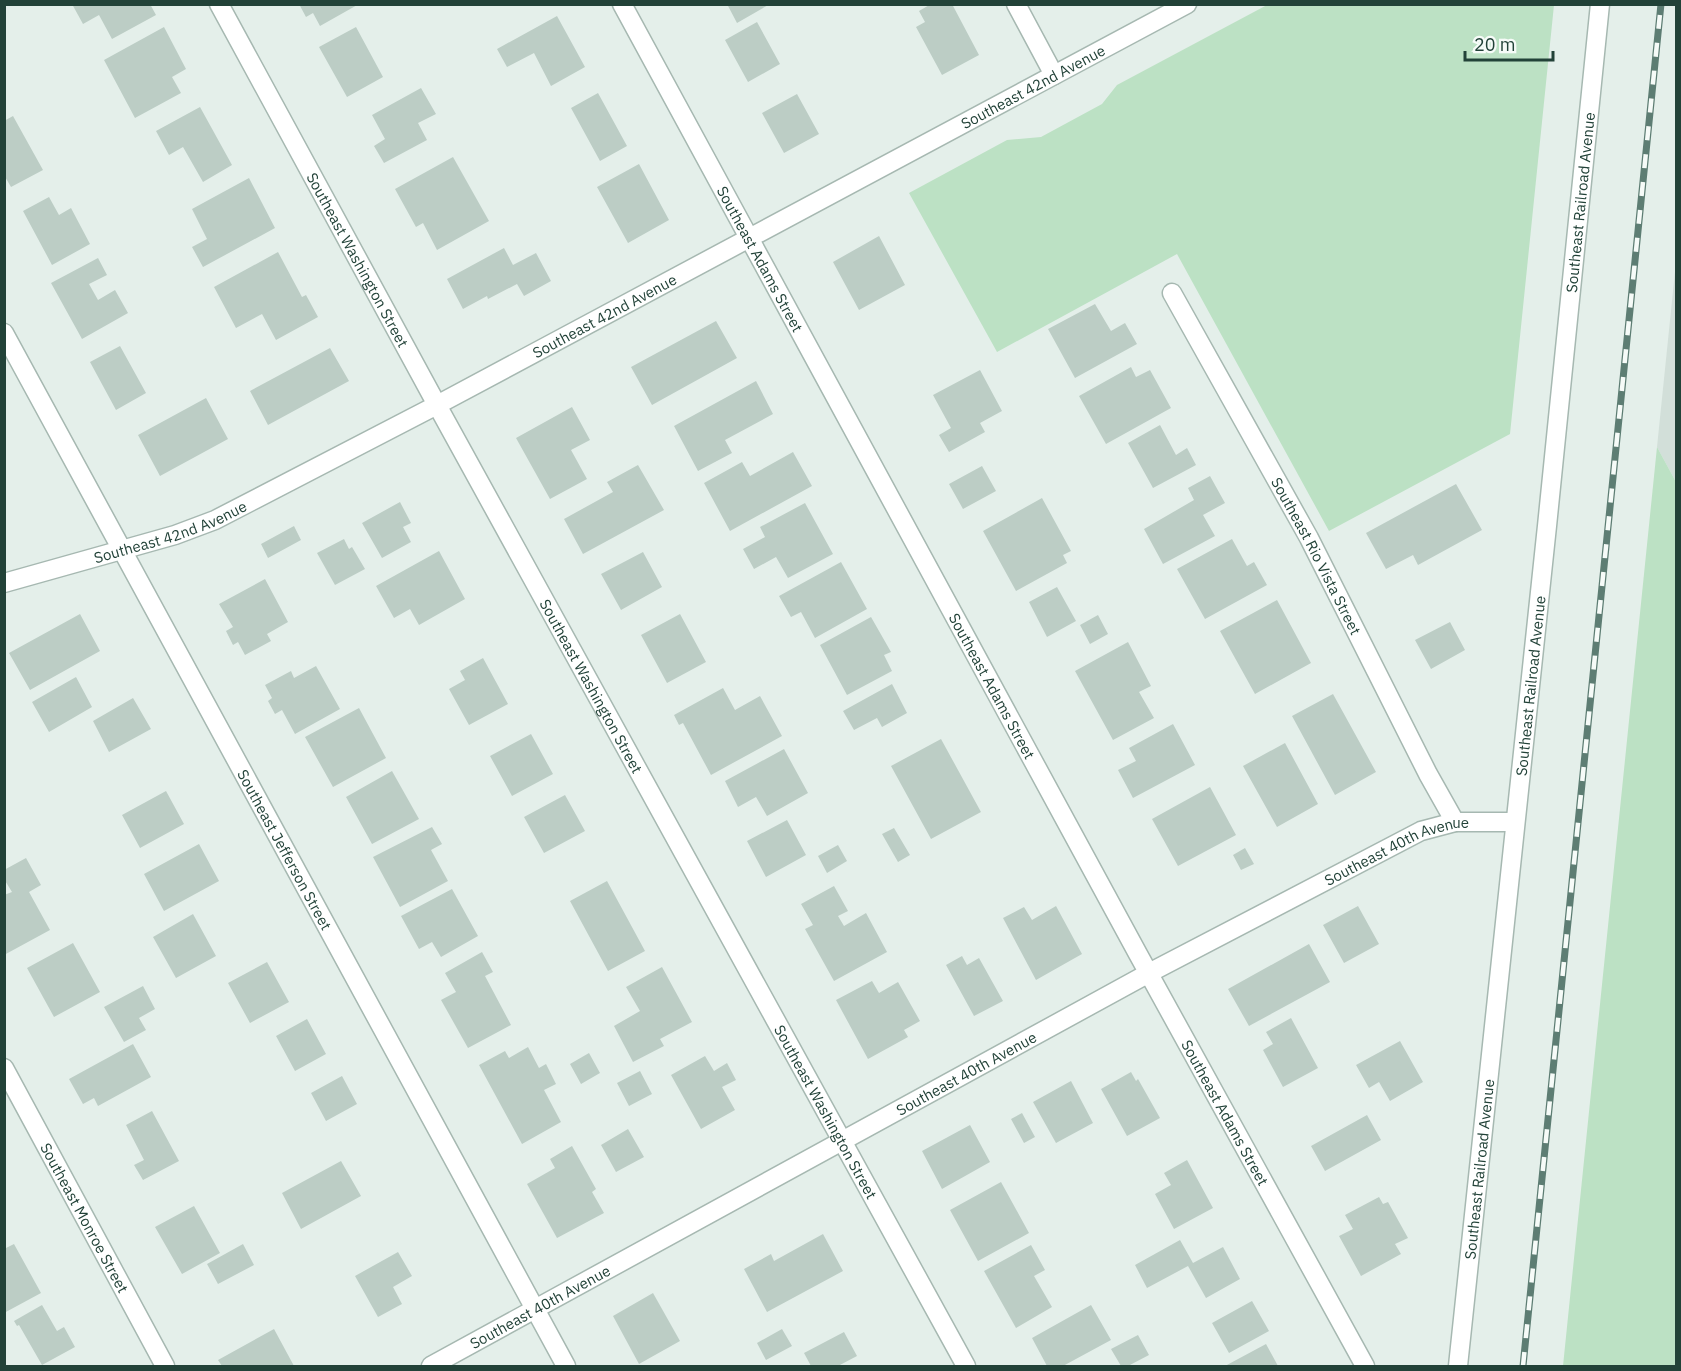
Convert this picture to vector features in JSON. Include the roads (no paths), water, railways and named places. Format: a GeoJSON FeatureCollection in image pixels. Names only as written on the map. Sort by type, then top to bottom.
{"type":"FeatureCollection","features":[{"type":"Feature","properties":{"kind":"street","name":"Southeast Washington Street"},"geometry":{"type":"LineString","coordinates":[[219,4],[966,1366]]}},
{"type":"Feature","properties":{"kind":"street","name":"Southeast Adams Street"},"geometry":{"type":"LineString","coordinates":[[622,4],[1365,1366]]}},
{"type":"Feature","properties":{"kind":"street"},"geometry":{"type":"LineString","coordinates":[[1016,4],[1054,75]]}},
{"type":"Feature","properties":{"kind":"street","name":"Southeast 42nd Avenue"},"geometry":{"type":"LineString","coordinates":[[4,583],[175,536],[215,520],[437,405],[1187,4]]}},
{"type":"Feature","properties":{"kind":"street","name":"Southeast Railroad Avenue"},"geometry":{"type":"LineString","coordinates":[[1458,1366],[1600,4]]}},
{"type":"Feature","properties":{"kind":"street","name":"Southeast Rio Vista Street"},"geometry":{"type":"LineString","coordinates":[[1172,293],[1309,538],[1423,764],[1455,822]]}},
{"type":"Feature","properties":{"kind":"street","name":"Southeast Jefferson Street"},"geometry":{"type":"LineString","coordinates":[[4,333],[566,1366]]}},
{"type":"Feature","properties":{"kind":"street","name":"Southeast 40th Avenue"},"geometry":{"type":"LineString","coordinates":[[431,1366],[1149,973],[1421,831],[1455,822],[1515,822]]}},
{"type":"Feature","properties":{"kind":"street","name":"Southeast Monroe Street"},"geometry":{"type":"LineString","coordinates":[[4,1068],[165,1366]]}},
{"type":"Feature","properties":{"kind":"railway"},"geometry":{"type":"LineString","coordinates":[[1523,1366],[1661,4]]}}]}
